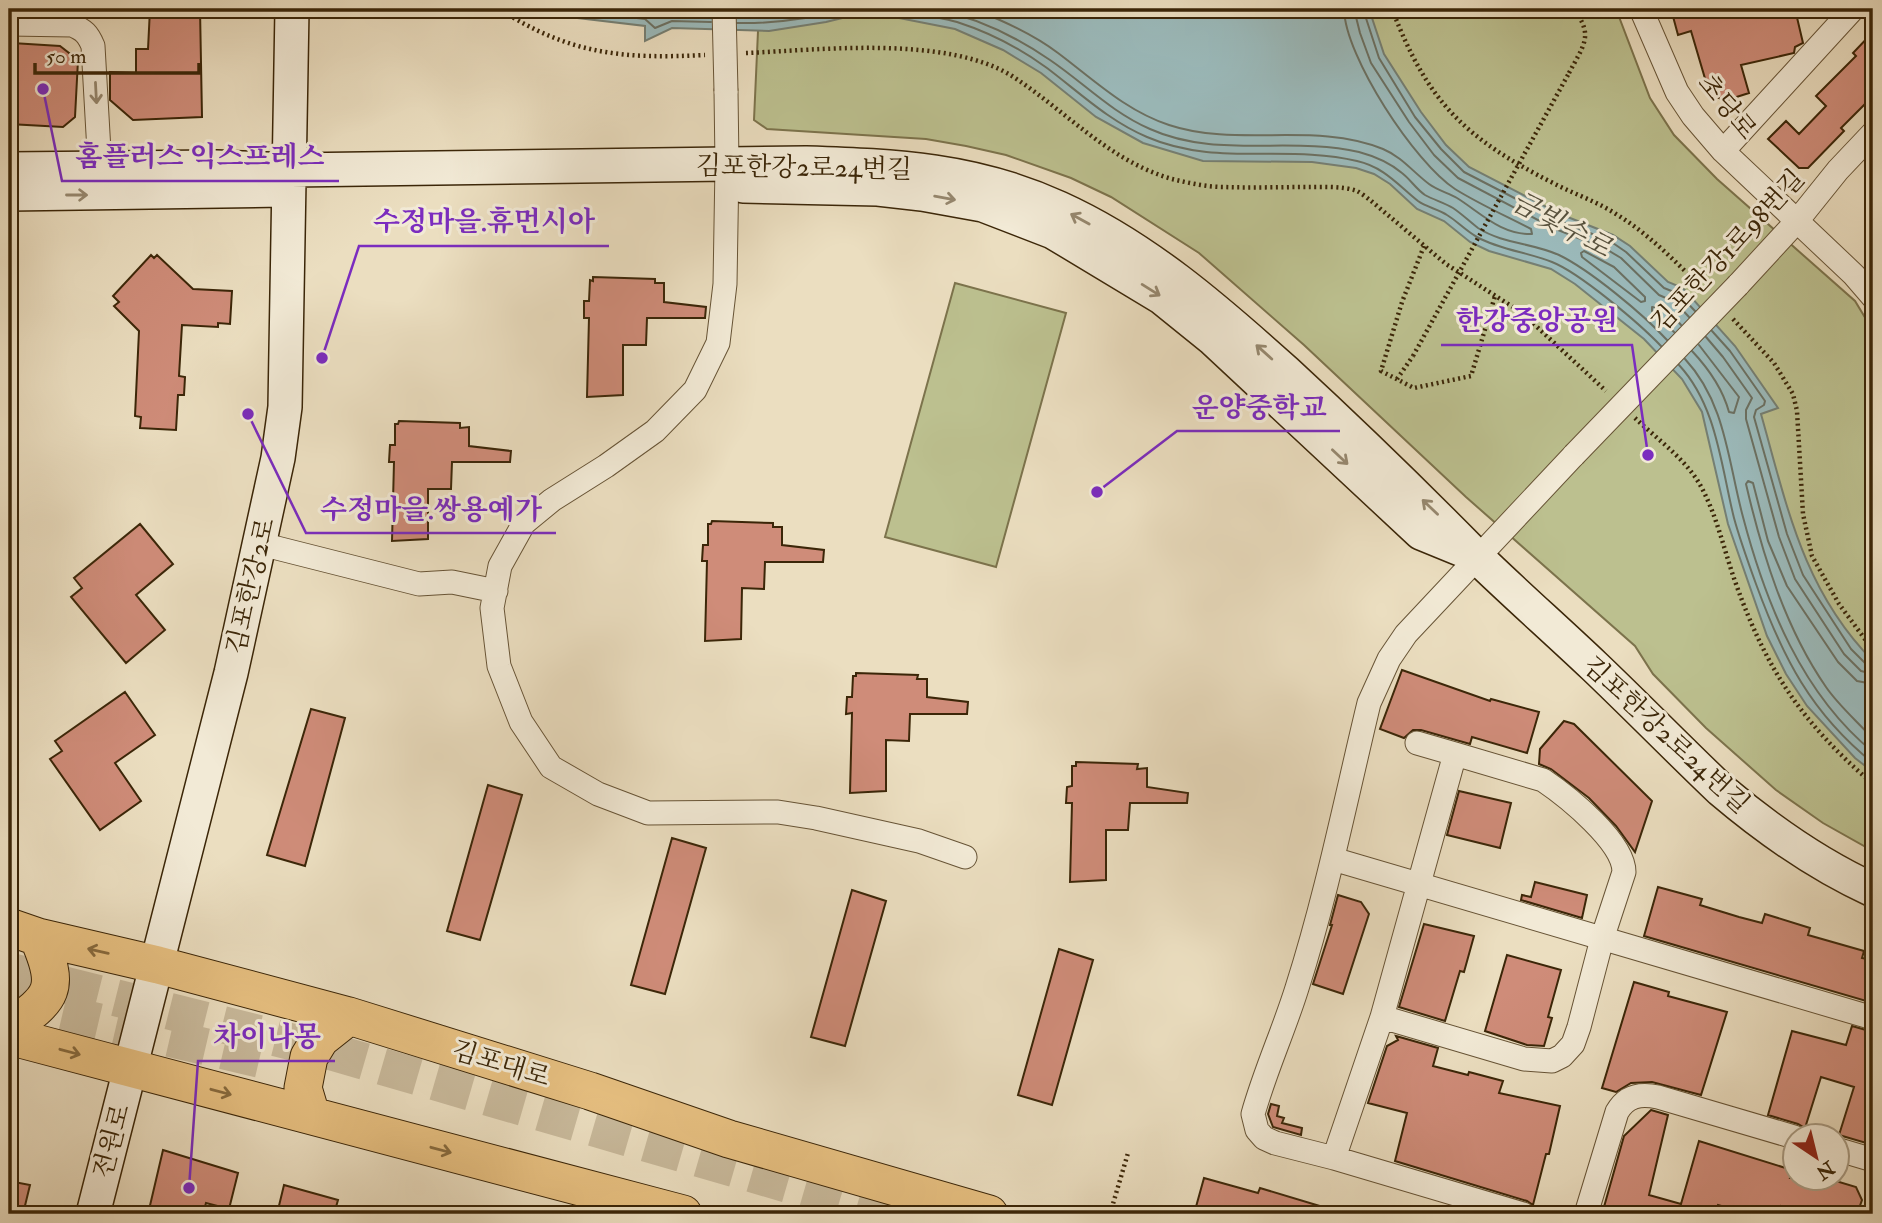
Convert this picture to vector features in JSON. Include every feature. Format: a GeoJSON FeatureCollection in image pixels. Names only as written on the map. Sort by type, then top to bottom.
{"type":"FeatureCollection","features":[{"type":"Feature","properties":{"kind":"main road","name":"김포대로"},"geometry":{"type":"LineString","coordinates":[[18,933],[158,965],[349,1016],[590,1091],[729,1139],[989,1214]]}},
{"type":"Feature","properties":{"kind":"main road"},"geometry":{"type":"LineString","coordinates":[[9,1028],[46,1000],[50,983],[50,964],[18,933]]}},
{"type":"Feature","properties":{"kind":"main road"},"geometry":{"type":"LineString","coordinates":[[312,1115],[303,1088],[309,1057],[320,1039],[349,1016]]}},
{"type":"Feature","properties":{"kind":"main road"},"geometry":{"type":"LineString","coordinates":[[9,1036],[683,1214]]}},
{"type":"Feature","properties":{"kind":"street","name":"김포한강2로"},"geometry":{"type":"LineString","coordinates":[[131,1068],[232,673],[278,458],[285,407],[292,9]]}},
{"type":"Feature","properties":{"kind":"street"},"geometry":{"type":"LineString","coordinates":[[723,9],[727,175],[724,284],[718,343],[695,390],[655,431],[552,500],[524,523],[500,566],[492,608],[499,666],[521,722],[551,766],[598,794],[648,813],[766,812],[816,818],[919,841],[965,857]]}},
{"type":"Feature","properties":{"kind":"street","name":"초당로"},"geometry":{"type":"LineString","coordinates":[[1641,9],[1677,92],[1693,116],[1723,151],[1854,275],[1873,298]]}},
{"type":"Feature","properties":{"kind":"street"},"geometry":{"type":"LineString","coordinates":[[1723,151],[1853,9]]}},
{"type":"Feature","properties":{"kind":"street"},"geometry":{"type":"LineString","coordinates":[[9,24],[72,25],[89,35],[93,46],[100,169]]}},
{"type":"Feature","properties":{"kind":"street","name":"김포한강1로98번길"},"geometry":{"type":"LineString","coordinates":[[1477,556],[1738,285],[1873,133]]}},
{"type":"Feature","properties":{"kind":"street","name":"김포한강2로24번길"},"geometry":{"type":"LineString","coordinates":[[290,179],[727,175],[806,163],[892,165],[990,182],[1060,208],[1143,255],[1226,317],[1434,511],[1477,556],[1738,804],[1788,841],[1873,890]]}},
{"type":"Feature","properties":{"kind":"street"},"geometry":{"type":"LineString","coordinates":[[9,169],[216,167],[290,179]]}},
{"type":"Feature","properties":{"kind":"street"},"geometry":{"type":"LineString","coordinates":[[9,194],[290,179]]}},
{"type":"Feature","properties":{"kind":"street"},"geometry":{"type":"LineString","coordinates":[[261,544],[419,584],[452,582],[496,591]]}},
{"type":"Feature","properties":{"kind":"street"},"geometry":{"type":"LineString","coordinates":[[1477,556],[1406,634],[1377,682],[1369,703],[1333,859],[1297,990],[1253,1114],[1257,1130],[1264,1138],[1523,1214]]}},
{"type":"Feature","properties":{"kind":"street"},"geometry":{"type":"LineString","coordinates":[[1382,1017],[1524,1059],[1552,1061],[1562,1056],[1573,1044],[1624,872],[1624,863],[1614,846],[1544,780],[1418,744]]}},
{"type":"Feature","properties":{"kind":"street"},"geometry":{"type":"LineString","coordinates":[[1334,1158],[1382,1017],[1455,754]]}},
{"type":"Feature","properties":{"kind":"street"},"geometry":{"type":"LineString","coordinates":[[1333,859],[1873,1018]]}},
{"type":"Feature","properties":{"kind":"street","name":"전원로"},"geometry":{"type":"LineString","coordinates":[[93,1214],[131,1068]]}},
{"type":"Feature","properties":{"kind":"street"},"geometry":{"type":"LineString","coordinates":[[1587,1214],[1616,1112],[1622,1102],[1634,1096],[1658,1097],[1780,1133]]}},
{"type":"Feature","properties":{"kind":"street"},"geometry":{"type":"LineString","coordinates":[[1850,1153],[1873,1160]]}},
{"type":"Feature","properties":{"kind":"path"},"geometry":{"type":"LineString","coordinates":[[499,9],[552,38],[596,52],[640,56],[712,55]]}},
{"type":"Feature","properties":{"kind":"path"},"geometry":{"type":"LineString","coordinates":[[1392,9],[1406,45],[1422,74],[1460,124],[1502,156],[1556,185],[1596,202],[1638,228],[1706,292]]}},
{"type":"Feature","properties":{"kind":"path"},"geometry":{"type":"LineString","coordinates":[[1397,379],[1413,356],[1586,41],[1583,21],[1573,9]]}},
{"type":"Feature","properties":{"kind":"path"},"geometry":{"type":"LineString","coordinates":[[738,54],[873,49],[957,55],[987,64],[1011,76],[1103,145],[1142,168],[1170,178],[1223,187],[1318,187],[1357,191],[1446,264],[1522,313],[1606,391]]}},
{"type":"Feature","properties":{"kind":"path"},"geometry":{"type":"LineString","coordinates":[[1424,246],[1402,302],[1381,371],[1414,388],[1471,376],[1495,295]]}},
{"type":"Feature","properties":{"kind":"path"},"geometry":{"type":"LineString","coordinates":[[1726,312],[1774,363],[1793,394],[1797,411],[1803,514],[1812,556],[1839,604],[1873,650]]}},
{"type":"Feature","properties":{"kind":"path"},"geometry":{"type":"LineString","coordinates":[[1626,410],[1684,465],[1699,483],[1752,626],[1782,684],[1802,714],[1873,784]]}},
{"type":"Feature","properties":{"kind":"path"},"geometry":{"type":"LineString","coordinates":[[1110,1214],[1128,1153]]}},
{"type":"Feature","properties":{"kind":"green space"},"geometry":{"type":"Polygon","coordinates":[[[759,9],[1616,9],[1650,98],[1674,135],[1717,179],[1855,301],[1872,329],[1873,851],[1823,823],[1776,790],[1706,728],[1653,674],[1635,646],[1466,497],[1304,345],[1199,253],[1111,197],[1071,178],[1006,155],[926,139],[767,129],[754,120],[759,9]]]}},
{"type":"Feature","properties":{"kind":"green space"},"geometry":{"type":"Polygon","coordinates":[[[955,283],[1066,313],[996,567],[885,537],[955,283]]]}},
{"type":"Feature","properties":{"kind":"water","name":"금빛수로"},"geometry":{"type":"Polygon","coordinates":[[[530,9],[1369,9],[1384,54],[1446,145],[1469,167],[1560,214],[1613,235],[1630,246],[1668,282],[1683,288],[1735,346],[1778,408],[1761,414],[1800,545],[1830,605],[1849,634],[1873,661],[1873,772],[1855,758],[1807,706],[1786,674],[1767,636],[1728,524],[1702,412],[1682,379],[1644,339],[1575,284],[1551,269],[1489,251],[1470,242],[1444,221],[1417,209],[1390,184],[1374,174],[1356,168],[1312,162],[1203,161],[1143,143],[1096,117],[1041,73],[1003,50],[955,29],[863,13],[769,31],[672,28],[645,41],[645,26],[552,15],[530,9]]]}},
{"type":"Feature","properties":{"kind":"building"},"geometry":{"type":"Polygon","coordinates":[[[150,9],[200,9],[202,117],[133,120],[110,100],[110,72],[136,73],[136,49],[148,49],[150,9]]]}},
{"type":"Feature","properties":{"kind":"building"},"geometry":{"type":"Polygon","coordinates":[[[1671,9],[1795,9],[1803,43],[1795,47],[1794,53],[1741,65],[1749,93],[1724,101],[1709,92],[1691,31],[1678,35],[1671,9]]]}},
{"type":"Feature","properties":{"kind":"building"},"geometry":{"type":"Polygon","coordinates":[[[1873,32],[1873,96],[1841,128],[1844,131],[1808,168],[1799,168],[1768,139],[1786,121],[1799,134],[1826,106],[1816,96],[1856,56],[1853,53],[1873,32]]]}},
{"type":"Feature","properties":{"kind":"building"},"geometry":{"type":"Polygon","coordinates":[[[12,43],[60,46],[78,60],[75,117],[63,127],[9,124],[9,60],[12,43]]]}},
{"type":"Feature","properties":{"kind":"building"},"geometry":{"type":"Polygon","coordinates":[[[151,255],[154,258],[157,255],[193,289],[232,291],[230,324],[218,323],[218,327],[182,325],[179,376],[185,377],[184,395],[178,395],[176,430],[140,428],[141,417],[135,416],[139,331],[114,306],[119,302],[113,296],[151,255]]]}},
{"type":"Feature","properties":{"kind":"building"},"geometry":{"type":"Polygon","coordinates":[[[593,277],[655,279],[655,283],[664,283],[664,302],[706,307],[705,318],[647,318],[646,345],[623,345],[623,395],[587,397],[589,318],[584,318],[584,301],[589,301],[590,280],[593,281],[593,277]]]}},
{"type":"Feature","properties":{"kind":"building"},"geometry":{"type":"Polygon","coordinates":[[[399,421],[460,423],[460,428],[469,427],[469,446],[511,451],[510,462],[452,462],[451,489],[428,489],[428,539],[392,541],[394,462],[389,462],[390,445],[395,445],[395,424],[399,421]]]}},
{"type":"Feature","properties":{"kind":"building"},"geometry":{"type":"Polygon","coordinates":[[[712,521],[773,523],[773,527],[782,527],[782,545],[824,550],[823,562],[765,562],[764,589],[742,588],[741,639],[705,641],[707,561],[702,561],[703,545],[708,545],[708,524],[712,521]]]}},
{"type":"Feature","properties":{"kind":"building"},"geometry":{"type":"Polygon","coordinates":[[[140,524],[173,564],[136,595],[165,630],[126,663],[71,597],[82,588],[74,578],[140,524]]]}},
{"type":"Feature","properties":{"kind":"building"},"geometry":{"type":"Polygon","coordinates":[[[1402,670],[1490,701],[1491,699],[1539,712],[1527,753],[1472,737],[1470,744],[1421,730],[1413,730],[1404,738],[1380,729],[1402,670]]]}},
{"type":"Feature","properties":{"kind":"building"},"geometry":{"type":"Polygon","coordinates":[[[856,673],[918,675],[917,679],[927,679],[927,697],[968,702],[967,714],[910,714],[909,741],[886,740],[886,791],[850,793],[852,713],[846,714],[847,697],[852,697],[853,676],[856,676],[856,673]]]}},
{"type":"Feature","properties":{"kind":"building"},"geometry":{"type":"Polygon","coordinates":[[[125,692],[155,735],[115,763],[141,801],[100,830],[50,759],[62,751],[55,741],[125,692]]]}},
{"type":"Feature","properties":{"kind":"building"},"geometry":{"type":"Polygon","coordinates":[[[311,709],[345,718],[305,866],[267,855],[311,709]]]}},
{"type":"Feature","properties":{"kind":"building"},"geometry":{"type":"Polygon","coordinates":[[[1564,721],[1574,724],[1652,801],[1635,852],[1616,826],[1589,798],[1551,769],[1539,764],[1540,749],[1564,721]]]}},
{"type":"Feature","properties":{"kind":"building"},"geometry":{"type":"Polygon","coordinates":[[[1076,762],[1138,764],[1137,769],[1147,768],[1147,787],[1188,793],[1187,803],[1130,803],[1128,830],[1106,830],[1106,880],[1070,882],[1072,803],[1066,803],[1067,787],[1072,786],[1072,766],[1076,766],[1076,762]]]}},
{"type":"Feature","properties":{"kind":"building"},"geometry":{"type":"Polygon","coordinates":[[[488,785],[522,795],[480,940],[447,931],[488,785]]]}},
{"type":"Feature","properties":{"kind":"building"},"geometry":{"type":"Polygon","coordinates":[[[1459,791],[1511,803],[1500,848],[1447,835],[1459,791]]]}},
{"type":"Feature","properties":{"kind":"building"},"geometry":{"type":"Polygon","coordinates":[[[672,838],[706,848],[665,994],[631,985],[672,838]]]}},
{"type":"Feature","properties":{"kind":"building"},"geometry":{"type":"Polygon","coordinates":[[[1535,882],[1587,895],[1582,918],[1521,900],[1522,895],[1531,897],[1535,882]]]}},
{"type":"Feature","properties":{"kind":"building"},"geometry":{"type":"Polygon","coordinates":[[[1658,887],[1702,899],[1700,905],[1739,917],[1762,923],[1765,914],[1810,928],[1808,935],[1864,951],[1862,958],[1867,959],[1868,953],[1873,954],[1873,1003],[1644,936],[1658,887]]]}},
{"type":"Feature","properties":{"kind":"building"},"geometry":{"type":"Polygon","coordinates":[[[852,890],[886,901],[845,1046],[811,1037],[852,890]]]}},
{"type":"Feature","properties":{"kind":"building"},"geometry":{"type":"Polygon","coordinates":[[[1338,895],[1361,902],[1369,914],[1343,994],[1313,984],[1332,925],[1338,895]]]}},
{"type":"Feature","properties":{"kind":"building"},"geometry":{"type":"Polygon","coordinates":[[[1424,924],[1474,936],[1464,972],[1460,971],[1445,1021],[1399,1007],[1424,924]]]}},
{"type":"Feature","properties":{"kind":"building"},"geometry":{"type":"Polygon","coordinates":[[[1059,949],[1093,960],[1052,1105],[1018,1095],[1059,949]]]}},
{"type":"Feature","properties":{"kind":"building"},"geometry":{"type":"Polygon","coordinates":[[[1507,955],[1561,970],[1548,1017],[1552,1018],[1544,1046],[1527,1045],[1485,1031],[1507,955]]]}},
{"type":"Feature","properties":{"kind":"building"},"geometry":{"type":"Polygon","coordinates":[[[1634,982],[1669,992],[1668,996],[1727,1012],[1701,1095],[1652,1082],[1631,1083],[1616,1092],[1602,1088],[1634,982]]]}},
{"type":"Feature","properties":{"kind":"building"},"geometry":{"type":"Polygon","coordinates":[[[1852,1026],[1873,1032],[1873,1145],[1850,1138],[1850,1122],[1843,1122],[1854,1087],[1821,1077],[1807,1122],[1791,1122],[1768,1115],[1792,1031],[1846,1045],[1852,1026]]]}},
{"type":"Feature","properties":{"kind":"building"},"geometry":{"type":"Polygon","coordinates":[[[1396,1036],[1438,1048],[1433,1066],[1503,1081],[1499,1093],[1560,1106],[1533,1205],[1395,1161],[1407,1113],[1368,1103],[1387,1046],[1398,1040],[1396,1036]]]}},
{"type":"Feature","properties":{"kind":"building"},"geometry":{"type":"Polygon","coordinates":[[[1271,1104],[1279,1106],[1277,1116],[1284,1118],[1282,1123],[1302,1128],[1301,1135],[1273,1127],[1268,1114],[1271,1104]]]}},
{"type":"Feature","properties":{"kind":"building"},"geometry":{"type":"Polygon","coordinates":[[[1651,1110],[1668,1115],[1649,1195],[1681,1204],[1699,1141],[1780,1166],[1780,1192],[1850,1192],[1850,1185],[1856,1187],[1862,1200],[1857,1214],[1810,1214],[1781,1206],[1779,1214],[1750,1214],[1718,1205],[1716,1214],[1602,1214],[1624,1136],[1651,1110]]]}},
{"type":"Feature","properties":{"kind":"building"},"geometry":{"type":"Polygon","coordinates":[[[163,1150],[238,1173],[229,1209],[206,1203],[203,1214],[148,1214],[163,1150]]]}},
{"type":"Feature","properties":{"kind":"building"},"geometry":{"type":"Polygon","coordinates":[[[1204,1178],[1258,1193],[1260,1188],[1333,1210],[1332,1214],[1194,1214],[1204,1178]]]}},
{"type":"Feature","properties":{"kind":"building"},"geometry":{"type":"Polygon","coordinates":[[[9,1181],[30,1185],[23,1214],[9,1214],[9,1181]]]}},
{"type":"Feature","properties":{"kind":"building"},"geometry":{"type":"Polygon","coordinates":[[[284,1185],[338,1200],[334,1214],[277,1214],[284,1185]]]}},
{"type":"Feature","properties":{"kind":"tunnel"},"geometry":{"type":"LineString","coordinates":[[9,971],[332,1052],[890,1214]]}},
{"type":"Feature","properties":{"kind":"tunnel"},"geometry":{"type":"LineString","coordinates":[[9,1001],[267,1061]]}},
{"type":"Feature","properties":{"kind":"place","name":"홈플러스 익스프레스"},"geometry":{"type":"Point","coordinates":[43,89]}},
{"type":"Feature","properties":{"kind":"place","name":"수정마을.휴먼시아"},"geometry":{"type":"Point","coordinates":[322,358]}},
{"type":"Feature","properties":{"kind":"place","name":"수정마을.쌍용예가"},"geometry":{"type":"Point","coordinates":[248,414]}},
{"type":"Feature","properties":{"kind":"place","name":"한강중앙공원"},"geometry":{"type":"Point","coordinates":[1648,455]}},
{"type":"Feature","properties":{"kind":"place","name":"운양중학교"},"geometry":{"type":"Point","coordinates":[1097,492]}},
{"type":"Feature","properties":{"kind":"place","name":"차이나몽"},"geometry":{"type":"Point","coordinates":[189,1188]}}]}
